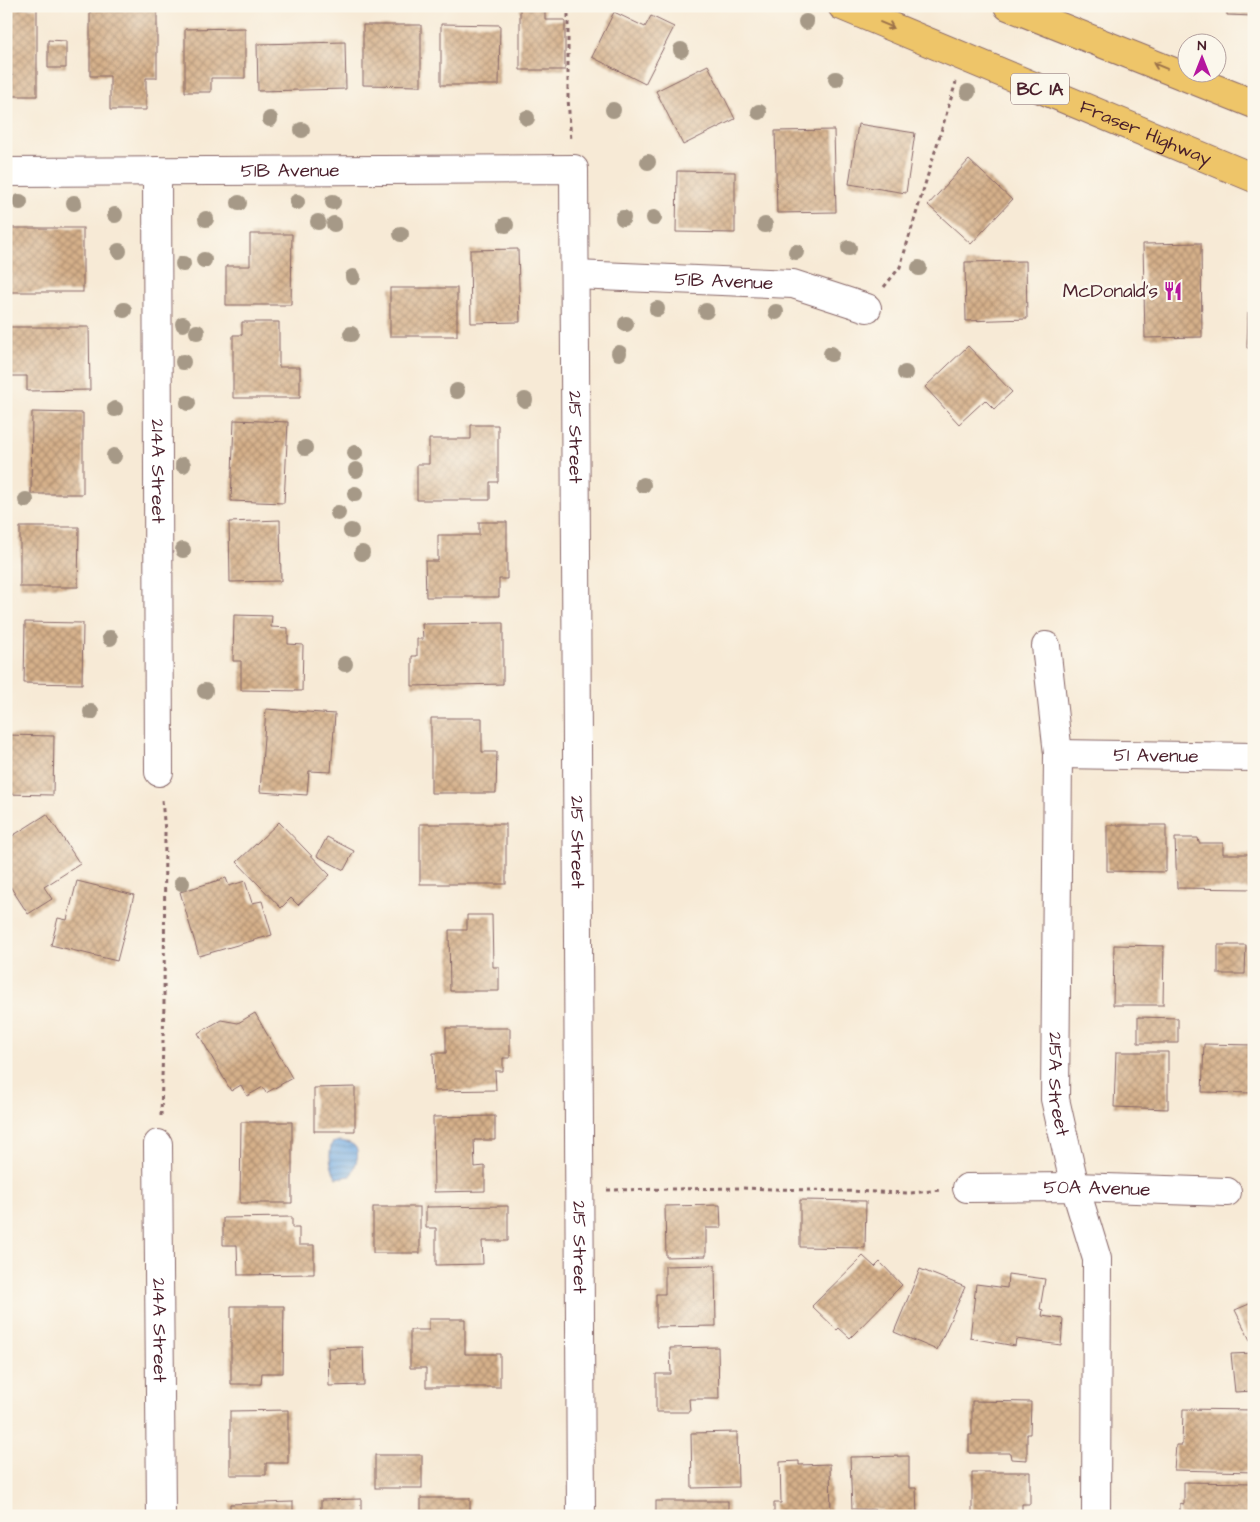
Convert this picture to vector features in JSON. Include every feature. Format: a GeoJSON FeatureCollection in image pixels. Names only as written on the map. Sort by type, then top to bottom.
{"type":"FeatureCollection","features":[{"type":"Feature","properties":{"kind":"main road","name":"Fraser Highway"},"geometry":{"type":"LineString","coordinates":[[842,6],[1254,178]]}},
{"type":"Feature","properties":{"kind":"main road"},"geometry":{"type":"LineString","coordinates":[[1008,6],[1254,104]]}},
{"type":"Feature","properties":{"kind":"street","name":"51B Avenue"},"geometry":{"type":"LineString","coordinates":[[6,172],[574,169]]}},
{"type":"Feature","properties":{"kind":"street","name":"215 Street"},"geometry":{"type":"LineString","coordinates":[[574,169],[581,1516]]}},
{"type":"Feature","properties":{"kind":"street","name":"214A Street"},"geometry":{"type":"LineString","coordinates":[[157,171],[159,772]]}},
{"type":"Feature","properties":{"kind":"street","name":"51B Avenue"},"geometry":{"type":"LineString","coordinates":[[575,275],[793,284],[868,308]]}},
{"type":"Feature","properties":{"kind":"street","name":"215A Street"},"geometry":{"type":"LineString","coordinates":[[1046,646],[1058,754],[1055,1099],[1075,1187],[1097,1259],[1096,1516]]}},
{"type":"Feature","properties":{"kind":"street","name":"51 Avenue"},"geometry":{"type":"LineString","coordinates":[[1058,754],[1254,757]]}},
{"type":"Feature","properties":{"kind":"street","name":"214A Street"},"geometry":{"type":"LineString","coordinates":[[158,1144],[160,1516]]}},
{"type":"Feature","properties":{"kind":"street","name":"50A Avenue"},"geometry":{"type":"LineString","coordinates":[[967,1188],[1075,1187],[1228,1192]]}},
{"type":"Feature","properties":{"kind":"path"},"geometry":{"type":"LineString","coordinates":[[568,6],[568,98],[574,169]]}},
{"type":"Feature","properties":{"kind":"path"},"geometry":{"type":"LineString","coordinates":[[868,308],[900,267],[957,77]]}},
{"type":"Feature","properties":{"kind":"path"},"geometry":{"type":"LineString","coordinates":[[158,1144],[162,1106],[165,831],[159,772]]}},
{"type":"Feature","properties":{"kind":"path"},"geometry":{"type":"LineString","coordinates":[[579,1191],[740,1188],[911,1193],[967,1188]]}},
{"type":"Feature","properties":{"kind":"water"},"geometry":{"type":"Polygon","coordinates":[[[340,1141],[353,1145],[358,1153],[351,1176],[337,1178],[331,1166],[330,1151],[332,1143],[340,1141]]]}},
{"type":"Feature","properties":{"kind":"building"},"geometry":{"type":"Polygon","coordinates":[[[1227,6],[1254,6],[1254,16],[1227,15],[1227,6]]]}},
{"type":"Feature","properties":{"kind":"building"},"geometry":{"type":"Polygon","coordinates":[[[520,7],[545,8],[545,20],[565,20],[565,70],[520,70],[520,7]]]}},
{"type":"Feature","properties":{"kind":"building"},"geometry":{"type":"Polygon","coordinates":[[[6,8],[37,8],[37,96],[12,96],[12,75],[6,75],[6,8]]]}},
{"type":"Feature","properties":{"kind":"building"},"geometry":{"type":"Polygon","coordinates":[[[157,9],[157,78],[146,78],[146,110],[110,110],[110,76],[90,76],[90,10],[157,9]]]}},
{"type":"Feature","properties":{"kind":"building"},"geometry":{"type":"Polygon","coordinates":[[[614,12],[645,27],[651,16],[674,27],[645,84],[592,57],[614,12]]]}},
{"type":"Feature","properties":{"kind":"building"},"geometry":{"type":"Polygon","coordinates":[[[441,24],[500,25],[499,85],[441,85],[441,24]]]}},
{"type":"Feature","properties":{"kind":"building"},"geometry":{"type":"Polygon","coordinates":[[[363,25],[421,25],[421,86],[363,85],[363,25]]]}},
{"type":"Feature","properties":{"kind":"building"},"geometry":{"type":"Polygon","coordinates":[[[245,28],[245,78],[211,78],[211,92],[185,92],[185,29],[245,28]]]}},
{"type":"Feature","properties":{"kind":"building"},"geometry":{"type":"Polygon","coordinates":[[[48,40],[66,41],[66,68],[48,68],[48,40]]]}},
{"type":"Feature","properties":{"kind":"building"},"geometry":{"type":"Polygon","coordinates":[[[345,42],[346,89],[258,91],[257,44],[345,42]]]}},
{"type":"Feature","properties":{"kind":"building"},"geometry":{"type":"Polygon","coordinates":[[[708,65],[735,119],[683,145],[656,91],[708,65]]]}},
{"type":"Feature","properties":{"kind":"building"},"geometry":{"type":"Polygon","coordinates":[[[858,124],[915,133],[906,193],[849,184],[858,124]]]}},
{"type":"Feature","properties":{"kind":"building"},"geometry":{"type":"Polygon","coordinates":[[[834,130],[836,212],[777,213],[775,131],[834,130]]]}},
{"type":"Feature","properties":{"kind":"building"},"geometry":{"type":"Polygon","coordinates":[[[969,160],[1012,200],[971,244],[928,205],[969,160]]]}},
{"type":"Feature","properties":{"kind":"building"},"geometry":{"type":"Polygon","coordinates":[[[677,171],[735,172],[735,233],[676,232],[677,171]]]}},
{"type":"Feature","properties":{"kind":"building"},"geometry":{"type":"Polygon","coordinates":[[[8,228],[83,228],[83,292],[8,292],[8,228]]]}},
{"type":"Feature","properties":{"kind":"building"},"geometry":{"type":"Polygon","coordinates":[[[250,234],[292,234],[291,305],[226,305],[226,266],[250,266],[250,234]]]}},
{"type":"Feature","properties":{"kind":"building","name":"McDonald's"},"geometry":{"type":"Polygon","coordinates":[[[1201,243],[1202,337],[1145,338],[1143,244],[1201,243]]]}},
{"type":"Feature","properties":{"kind":"building"},"geometry":{"type":"Polygon","coordinates":[[[518,249],[520,322],[471,323],[470,250],[518,249]]]}},
{"type":"Feature","properties":{"kind":"building"},"geometry":{"type":"Polygon","coordinates":[[[1026,261],[1027,319],[966,321],[965,262],[1026,261]]]}},
{"type":"Feature","properties":{"kind":"building"},"geometry":{"type":"Polygon","coordinates":[[[390,288],[457,288],[457,336],[390,336],[390,288]]]}},
{"type":"Feature","properties":{"kind":"building"},"geometry":{"type":"Polygon","coordinates":[[[1248,313],[1254,313],[1254,348],[1247,348],[1248,313]]]}},
{"type":"Feature","properties":{"kind":"building"},"geometry":{"type":"Polygon","coordinates":[[[242,322],[279,322],[279,367],[300,367],[300,398],[233,398],[233,335],[242,335],[242,322]]]}},
{"type":"Feature","properties":{"kind":"building"},"geometry":{"type":"Polygon","coordinates":[[[7,327],[89,327],[90,390],[27,391],[27,376],[7,376],[7,327]]]}},
{"type":"Feature","properties":{"kind":"building"},"geometry":{"type":"Polygon","coordinates":[[[968,346],[1012,392],[994,409],[985,400],[959,424],[925,387],[968,346]]]}},
{"type":"Feature","properties":{"kind":"building"},"geometry":{"type":"Polygon","coordinates":[[[32,412],[83,413],[83,494],[31,494],[32,412]]]}},
{"type":"Feature","properties":{"kind":"building"},"geometry":{"type":"Polygon","coordinates":[[[234,420],[288,422],[284,503],[231,501],[234,420]]]}},
{"type":"Feature","properties":{"kind":"building"},"geometry":{"type":"Polygon","coordinates":[[[471,425],[498,425],[498,482],[490,482],[490,500],[417,500],[417,464],[429,464],[429,439],[471,439],[471,425]]]}},
{"type":"Feature","properties":{"kind":"building"},"geometry":{"type":"Polygon","coordinates":[[[280,520],[281,581],[230,582],[229,522],[280,520]]]}},
{"type":"Feature","properties":{"kind":"building"},"geometry":{"type":"Polygon","coordinates":[[[479,522],[507,522],[507,579],[499,579],[499,597],[426,597],[425,561],[438,561],[438,535],[479,535],[479,522]]]}},
{"type":"Feature","properties":{"kind":"building"},"geometry":{"type":"Polygon","coordinates":[[[20,527],[79,527],[78,587],[20,587],[20,527]]]}},
{"type":"Feature","properties":{"kind":"building"},"geometry":{"type":"Polygon","coordinates":[[[234,615],[272,616],[271,627],[288,628],[288,644],[303,645],[302,691],[241,690],[241,661],[233,661],[234,615]]]}},
{"type":"Feature","properties":{"kind":"building"},"geometry":{"type":"Polygon","coordinates":[[[25,622],[83,623],[82,684],[24,683],[25,622]]]}},
{"type":"Feature","properties":{"kind":"building"},"geometry":{"type":"Polygon","coordinates":[[[503,623],[503,684],[412,686],[412,656],[417,656],[417,639],[423,639],[422,624],[503,623]]]}},
{"type":"Feature","properties":{"kind":"building"},"geometry":{"type":"Polygon","coordinates":[[[266,709],[335,714],[331,772],[309,771],[307,795],[260,792],[266,709]]]}},
{"type":"Feature","properties":{"kind":"building"},"geometry":{"type":"Polygon","coordinates":[[[431,718],[482,718],[482,752],[497,752],[496,793],[431,793],[431,718]]]}},
{"type":"Feature","properties":{"kind":"building"},"geometry":{"type":"Polygon","coordinates":[[[6,735],[54,736],[53,795],[6,794],[6,735]]]}},
{"type":"Feature","properties":{"kind":"building"},"geometry":{"type":"Polygon","coordinates":[[[47,814],[80,864],[44,887],[52,899],[28,914],[6,880],[6,840],[47,814]]]}},
{"type":"Feature","properties":{"kind":"building"},"geometry":{"type":"Polygon","coordinates":[[[279,822],[330,875],[298,905],[291,898],[281,908],[237,862],[279,822]]]}},
{"type":"Feature","properties":{"kind":"building"},"geometry":{"type":"Polygon","coordinates":[[[420,824],[506,824],[506,884],[420,884],[420,824]]]}},
{"type":"Feature","properties":{"kind":"building"},"geometry":{"type":"Polygon","coordinates":[[[1107,825],[1166,825],[1166,872],[1107,871],[1107,825]]]}},
{"type":"Feature","properties":{"kind":"building"},"geometry":{"type":"Polygon","coordinates":[[[327,837],[354,851],[344,870],[317,856],[327,837]]]}},
{"type":"Feature","properties":{"kind":"building"},"geometry":{"type":"Polygon","coordinates":[[[1175,838],[1198,838],[1199,843],[1223,843],[1223,854],[1254,854],[1253,889],[1177,888],[1175,838]]]}},
{"type":"Feature","properties":{"kind":"building"},"geometry":{"type":"Polygon","coordinates":[[[226,878],[229,886],[245,881],[252,903],[262,901],[272,935],[199,956],[180,892],[226,878]]]}},
{"type":"Feature","properties":{"kind":"building"},"geometry":{"type":"Polygon","coordinates":[[[77,881],[134,895],[117,961],[51,945],[58,918],[67,920],[77,881]]]}},
{"type":"Feature","properties":{"kind":"building"},"geometry":{"type":"Polygon","coordinates":[[[467,915],[492,915],[493,967],[499,967],[499,991],[450,991],[449,930],[467,930],[467,915]]]}},
{"type":"Feature","properties":{"kind":"building"},"geometry":{"type":"Polygon","coordinates":[[[1114,945],[1164,946],[1163,1005],[1113,1005],[1114,945]]]}},
{"type":"Feature","properties":{"kind":"building"},"geometry":{"type":"Polygon","coordinates":[[[1218,945],[1246,945],[1245,974],[1218,974],[1218,945]]]}},
{"type":"Feature","properties":{"kind":"building"},"geometry":{"type":"Polygon","coordinates":[[[255,1013],[292,1078],[266,1093],[263,1087],[247,1096],[241,1085],[231,1091],[198,1033],[221,1020],[238,1023],[255,1013]]]}},
{"type":"Feature","properties":{"kind":"building"},"geometry":{"type":"Polygon","coordinates":[[[1138,1017],[1178,1018],[1178,1043],[1138,1043],[1138,1017]]]}},
{"type":"Feature","properties":{"kind":"building"},"geometry":{"type":"Polygon","coordinates":[[[446,1028],[510,1028],[510,1058],[503,1058],[503,1071],[495,1071],[496,1090],[434,1091],[433,1053],[446,1053],[446,1028]]]}},
{"type":"Feature","properties":{"kind":"building"},"geometry":{"type":"Polygon","coordinates":[[[1204,1044],[1254,1045],[1254,1093],[1202,1092],[1204,1044]]]}},
{"type":"Feature","properties":{"kind":"building"},"geometry":{"type":"Polygon","coordinates":[[[1116,1052],[1168,1052],[1168,1109],[1114,1107],[1116,1052]]]}},
{"type":"Feature","properties":{"kind":"building"},"geometry":{"type":"Polygon","coordinates":[[[355,1087],[355,1131],[314,1131],[314,1088],[355,1087]]]}},
{"type":"Feature","properties":{"kind":"building"},"geometry":{"type":"Polygon","coordinates":[[[495,1116],[495,1140],[474,1140],[475,1167],[485,1166],[485,1191],[434,1192],[433,1117],[495,1116]]]}},
{"type":"Feature","properties":{"kind":"building"},"geometry":{"type":"Polygon","coordinates":[[[241,1122],[292,1122],[292,1203],[240,1203],[241,1122]]]}},
{"type":"Feature","properties":{"kind":"building"},"geometry":{"type":"Polygon","coordinates":[[[800,1200],[866,1201],[865,1248],[800,1247],[800,1200]]]}},
{"type":"Feature","properties":{"kind":"building"},"geometry":{"type":"Polygon","coordinates":[[[720,1205],[721,1228],[706,1228],[706,1256],[666,1257],[665,1206],[720,1205]]]}},
{"type":"Feature","properties":{"kind":"building"},"geometry":{"type":"Polygon","coordinates":[[[508,1206],[508,1241],[482,1241],[483,1264],[436,1265],[436,1228],[426,1228],[426,1207],[508,1206]]]}},
{"type":"Feature","properties":{"kind":"building"},"geometry":{"type":"Polygon","coordinates":[[[373,1207],[420,1207],[420,1253],[373,1253],[373,1207]]]}},
{"type":"Feature","properties":{"kind":"building"},"geometry":{"type":"Polygon","coordinates":[[[292,1217],[292,1228],[299,1228],[299,1245],[314,1245],[314,1274],[238,1275],[237,1245],[223,1245],[223,1218],[292,1217]]]}},
{"type":"Feature","properties":{"kind":"building"},"geometry":{"type":"Polygon","coordinates":[[[863,1256],[875,1267],[880,1262],[902,1285],[850,1338],[839,1328],[837,1330],[812,1306],[863,1256]]]}},
{"type":"Feature","properties":{"kind":"building"},"geometry":{"type":"Polygon","coordinates":[[[715,1265],[716,1326],[656,1327],[656,1294],[665,1294],[665,1266],[715,1265]]]}},
{"type":"Feature","properties":{"kind":"building"},"geometry":{"type":"Polygon","coordinates":[[[920,1269],[965,1287],[937,1350],[894,1332],[920,1269]]]}},
{"type":"Feature","properties":{"kind":"building"},"geometry":{"type":"Polygon","coordinates":[[[1008,1274],[1045,1279],[1040,1309],[1043,1310],[1042,1316],[1063,1319],[1061,1345],[1016,1339],[1015,1346],[970,1338],[976,1284],[1007,1288],[1008,1274]]]}},
{"type":"Feature","properties":{"kind":"building"},"geometry":{"type":"Polygon","coordinates":[[[1254,1302],[1254,1348],[1235,1310],[1254,1302]]]}},
{"type":"Feature","properties":{"kind":"building"},"geometry":{"type":"Polygon","coordinates":[[[231,1306],[284,1306],[283,1373],[262,1373],[261,1384],[231,1384],[231,1306]]]}},
{"type":"Feature","properties":{"kind":"building"},"geometry":{"type":"Polygon","coordinates":[[[429,1319],[465,1319],[465,1354],[500,1354],[500,1387],[426,1387],[426,1368],[410,1368],[410,1330],[429,1330],[429,1319]]]}},
{"type":"Feature","properties":{"kind":"building"},"geometry":{"type":"Polygon","coordinates":[[[363,1347],[364,1385],[329,1386],[328,1348],[363,1347]]]}},
{"type":"Feature","properties":{"kind":"building"},"geometry":{"type":"Polygon","coordinates":[[[718,1347],[719,1399],[689,1399],[690,1412],[656,1412],[656,1374],[671,1374],[670,1348],[718,1347]]]}},
{"type":"Feature","properties":{"kind":"building"},"geometry":{"type":"Polygon","coordinates":[[[1254,1353],[1254,1391],[1235,1392],[1231,1354],[1254,1353]]]}},
{"type":"Feature","properties":{"kind":"building"},"geometry":{"type":"Polygon","coordinates":[[[972,1401],[1031,1402],[1030,1434],[1027,1434],[1027,1460],[1011,1459],[1010,1453],[969,1453],[969,1435],[972,1435],[972,1401]]]}},
{"type":"Feature","properties":{"kind":"building"},"geometry":{"type":"Polygon","coordinates":[[[1183,1409],[1254,1410],[1254,1472],[1174,1470],[1176,1445],[1182,1445],[1183,1409]]]}},
{"type":"Feature","properties":{"kind":"building"},"geometry":{"type":"Polygon","coordinates":[[[288,1410],[288,1463],[266,1463],[266,1475],[230,1475],[230,1411],[288,1410]]]}},
{"type":"Feature","properties":{"kind":"building"},"geometry":{"type":"Polygon","coordinates":[[[737,1432],[738,1487],[692,1488],[691,1433],[737,1432]]]}},
{"type":"Feature","properties":{"kind":"building"},"geometry":{"type":"Polygon","coordinates":[[[375,1455],[422,1455],[422,1488],[375,1488],[375,1455]]]}},
{"type":"Feature","properties":{"kind":"building"},"geometry":{"type":"Polygon","coordinates":[[[909,1456],[909,1488],[916,1488],[917,1516],[883,1516],[883,1510],[852,1509],[850,1457],[909,1456]]]}},
{"type":"Feature","properties":{"kind":"building"},"geometry":{"type":"Polygon","coordinates":[[[799,1461],[799,1465],[830,1464],[831,1516],[774,1516],[774,1503],[781,1503],[780,1462],[799,1461]]]}},
{"type":"Feature","properties":{"kind":"building"},"geometry":{"type":"Polygon","coordinates":[[[972,1472],[1030,1472],[1030,1504],[1022,1504],[1022,1516],[972,1516],[972,1472]]]}},
{"type":"Feature","properties":{"kind":"building"},"geometry":{"type":"Polygon","coordinates":[[[1184,1482],[1254,1483],[1254,1516],[1180,1516],[1180,1503],[1184,1504],[1184,1482]]]}},
{"type":"Feature","properties":{"kind":"building"},"geometry":{"type":"Polygon","coordinates":[[[421,1498],[470,1498],[470,1516],[421,1516],[421,1498]]]}},
{"type":"Feature","properties":{"kind":"building"},"geometry":{"type":"Polygon","coordinates":[[[361,1499],[361,1516],[321,1516],[321,1500],[361,1499]]]}},
{"type":"Feature","properties":{"kind":"building"},"geometry":{"type":"Polygon","coordinates":[[[656,1501],[728,1501],[728,1516],[656,1516],[656,1501]]]}},
{"type":"Feature","properties":{"kind":"building"},"geometry":{"type":"Polygon","coordinates":[[[293,1502],[293,1516],[230,1516],[230,1504],[293,1502]]]}},
{"type":"Feature","properties":{"kind":"place","name":"McDonald's"},"geometry":{"type":"Point","coordinates":[1173,291]}}]}
